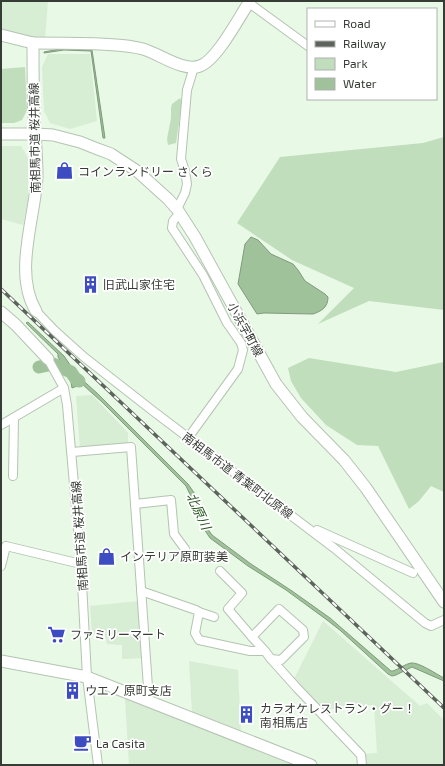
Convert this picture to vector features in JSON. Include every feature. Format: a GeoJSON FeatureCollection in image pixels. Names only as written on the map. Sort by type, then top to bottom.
{"type":"FeatureCollection","features":[{"type":"Feature","properties":{"kind":"street"},"geometry":{"type":"LineString","coordinates":[[1,35],[33,43],[129,46],[150,51],[182,66],[194,67],[200,66],[210,59],[218,50],[250,2],[307,45]]}},
{"type":"Feature","properties":{"kind":"street","name":"南相馬市道 桜井高線"},"geometry":{"type":"LineString","coordinates":[[33,43],[36,188],[26,265],[29,298],[36,311]]}},
{"type":"Feature","properties":{"kind":"street"},"geometry":{"type":"LineString","coordinates":[[188,438],[238,368],[243,354],[242,346],[228,324],[203,276],[172,228],[173,221],[179,211],[187,184],[185,170],[181,159],[187,90],[194,67]]}},
{"type":"Feature","properties":{"kind":"street","name":"小浜字町線"},"geometry":{"type":"LineString","coordinates":[[1,134],[53,135],[80,142],[111,154],[137,171],[162,192],[179,211],[195,237],[276,384],[302,417],[344,460],[366,488],[444,602]]}},
{"type":"Feature","properties":{"kind":"street","name":"南相馬市道 青葉町北原線"},"geometry":{"type":"LineString","coordinates":[[36,311],[54,330],[84,356],[188,438],[334,548],[425,623],[431,626],[444,620]]}},
{"type":"Feature","properties":{"kind":"street","name":"南相馬市道 桜井高線"},"geometry":{"type":"LineString","coordinates":[[1,312],[16,325],[48,360],[64,388],[72,452],[88,677],[98,765]]}},
{"type":"Feature","properties":{"kind":"street"},"geometry":{"type":"LineString","coordinates":[[242,346],[254,344]]}},
{"type":"Feature","properties":{"kind":"street"},"geometry":{"type":"LineString","coordinates":[[1,425],[64,388]]}},
{"type":"Feature","properties":{"kind":"street"},"geometry":{"type":"LineString","coordinates":[[13,476],[14,418]]}},
{"type":"Feature","properties":{"kind":"street"},"geometry":{"type":"LineString","coordinates":[[72,452],[130,447],[149,701]]}},
{"type":"Feature","properties":{"kind":"street"},"geometry":{"type":"LineString","coordinates":[[135,504],[171,500],[174,534],[185,549]]}},
{"type":"Feature","properties":{"kind":"street"},"geometry":{"type":"LineString","coordinates":[[307,527],[345,541],[413,573]]}},
{"type":"Feature","properties":{"kind":"street"},"geometry":{"type":"LineString","coordinates":[[1,566],[6,546],[81,564]]}},
{"type":"Feature","properties":{"kind":"street"},"geometry":{"type":"LineString","coordinates":[[220,571],[242,593],[228,609],[296,688],[361,755],[362,765]]}},
{"type":"Feature","properties":{"kind":"street"},"geometry":{"type":"LineString","coordinates":[[141,591],[214,617]]}},
{"type":"Feature","properties":{"kind":"street"},"geometry":{"type":"LineString","coordinates":[[252,638],[279,609],[303,630],[304,636],[281,660],[271,659]]}},
{"type":"Feature","properties":{"kind":"street"},"geometry":{"type":"LineString","coordinates":[[199,612],[196,633],[199,640],[250,651],[264,652]]}},
{"type":"Feature","properties":{"kind":"street"},"geometry":{"type":"LineString","coordinates":[[1,661],[88,677],[311,765]]}},
{"type":"Feature","properties":{"kind":"shaded area"},"geometry":{"type":"Polygon","coordinates":[[[1,1],[48,1],[45,38],[26,37],[1,30],[1,1]]]}},
{"type":"Feature","properties":{"kind":"shaded area"},"geometry":{"type":"Polygon","coordinates":[[[48,54],[90,54],[97,121],[70,129],[50,123],[44,111],[42,67],[48,54]]]}},
{"type":"Feature","properties":{"kind":"shaded area"},"geometry":{"type":"Polygon","coordinates":[[[1,146],[21,146],[28,158],[28,200],[23,225],[1,219],[1,146]]]}},
{"type":"Feature","properties":{"kind":"shaded area"},"geometry":{"type":"Polygon","coordinates":[[[92,395],[128,433],[128,444],[80,449],[76,396],[92,395]]]}},
{"type":"Feature","properties":{"kind":"shaded area"},"geometry":{"type":"Polygon","coordinates":[[[139,601],[144,658],[122,659],[122,645],[107,644],[105,636],[92,634],[90,606],[139,601]]]}},
{"type":"Feature","properties":{"kind":"shaded area"},"geometry":{"type":"Polygon","coordinates":[[[323,621],[420,706],[427,703],[444,720],[444,765],[365,765],[365,754],[377,753],[374,705],[320,710],[287,675],[295,677],[323,621]]]}},
{"type":"Feature","properties":{"kind":"shaded area"},"geometry":{"type":"Polygon","coordinates":[[[189,661],[238,670],[241,733],[192,713],[189,661]]]}},
{"type":"Feature","properties":{"kind":"shaded area"},"geometry":{"type":"Polygon","coordinates":[[[125,698],[295,765],[129,765],[125,698]]]}},
{"type":"Feature","properties":{"kind":"green space"},"geometry":{"type":"Polygon","coordinates":[[[25,67],[27,110],[22,120],[14,123],[1,123],[1,69],[25,67]]]}},
{"type":"Feature","properties":{"kind":"green space"},"geometry":{"type":"Polygon","coordinates":[[[180,98],[182,102],[176,143],[168,145],[167,139],[172,104],[180,98]]]}},
{"type":"Feature","properties":{"kind":"green space"},"geometry":{"type":"Polygon","coordinates":[[[444,137],[444,310],[369,301],[318,324],[354,288],[292,260],[237,223],[280,157],[423,143],[444,137]]]}},
{"type":"Feature","properties":{"kind":"green space"},"geometry":{"type":"Polygon","coordinates":[[[309,358],[396,372],[444,362],[444,492],[431,486],[419,501],[409,509],[378,446],[357,445],[326,425],[301,398],[291,381],[288,368],[309,358]]]}},
{"type":"Feature","properties":{"kind":"water"},"geometry":{"type":"Polygon","coordinates":[[[60,49],[92,50],[105,138],[103,138],[91,51],[64,50],[44,53],[60,49]]]}},
{"type":"Feature","properties":{"kind":"water"},"geometry":{"type":"Polygon","coordinates":[[[251,237],[258,240],[271,254],[293,264],[305,281],[325,294],[328,297],[328,300],[324,308],[313,314],[257,314],[238,284],[245,244],[251,237]]]}},
{"type":"Feature","properties":{"kind":"water"},"geometry":{"type":"Polygon","coordinates":[[[28,322],[64,356],[77,375],[188,484],[195,494],[207,528],[212,535],[251,564],[330,618],[391,671],[414,663],[423,666],[444,678],[444,681],[412,667],[396,675],[392,676],[388,674],[327,620],[210,538],[204,529],[186,486],[82,384],[72,388],[70,376],[58,357],[58,354],[26,323],[28,322]]]}},
{"type":"Feature","properties":{"kind":"waterway","name":"北原川"},"geometry":{"type":"LineString","coordinates":[[39,367],[53,364],[71,372],[79,381]]}},
{"type":"Feature","properties":{"kind":"railway"},"geometry":{"type":"LineString","coordinates":[[1,289],[444,708]]}},
{"type":"Feature","properties":{"kind":"place","name":"コインランドリー さくら"},"geometry":{"type":"Point","coordinates":[65,171]}},
{"type":"Feature","properties":{"kind":"place","name":"旧武山家住宅"},"geometry":{"type":"Point","coordinates":[90,284]}},
{"type":"Feature","properties":{"kind":"place","name":"インテリア原町装美"},"geometry":{"type":"Point","coordinates":[107,556]}},
{"type":"Feature","properties":{"kind":"place","name":"ファミリーマート"},"geometry":{"type":"Point","coordinates":[57,634]}},
{"type":"Feature","properties":{"kind":"place","name":"ウエノ 原町支店"},"geometry":{"type":"Point","coordinates":[72,690]}},
{"type":"Feature","properties":{"kind":"place","name":"カラオケレストラン・グー！ 南相馬店"},"geometry":{"type":"Point","coordinates":[247,715]}},
{"type":"Feature","properties":{"kind":"place","name":"La Casita"},"geometry":{"type":"Point","coordinates":[83,743]}}]}
